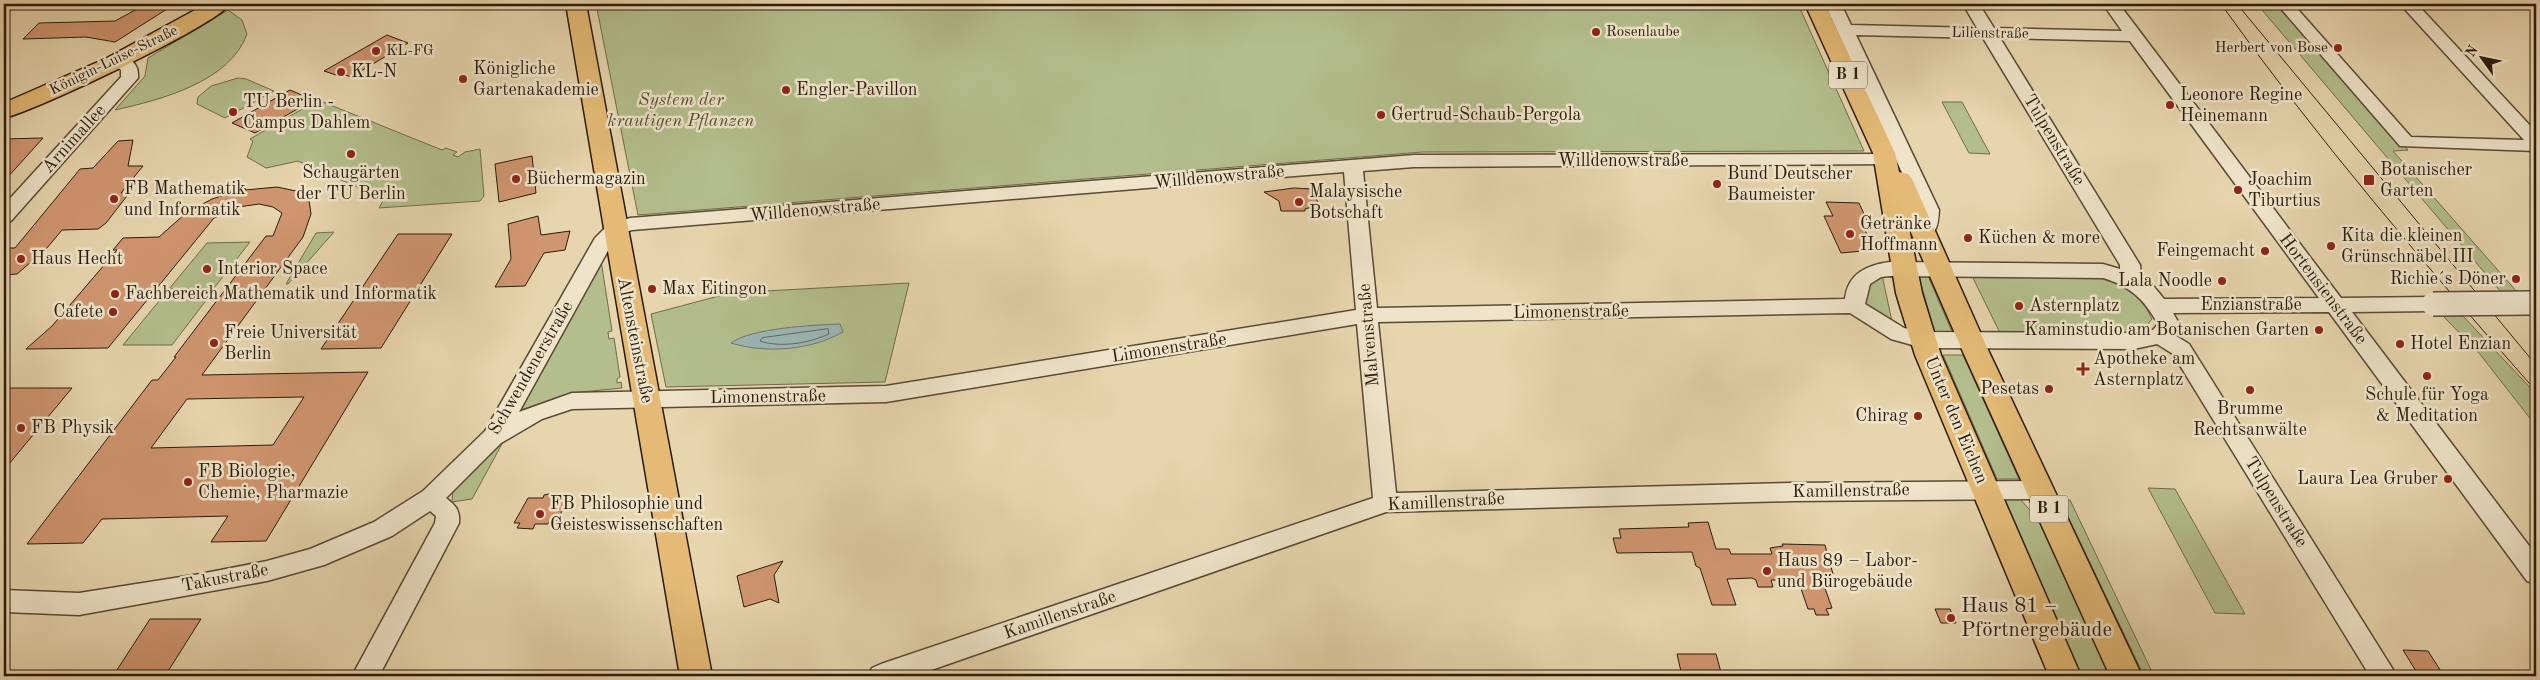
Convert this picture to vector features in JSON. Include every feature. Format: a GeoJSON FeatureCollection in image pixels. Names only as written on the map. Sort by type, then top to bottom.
{"type":"FeatureCollection","features":[{"type":"Feature","properties":{"kind":"main road","name":"Königin-Luise-Straße"},"geometry":{"type":"LineString","coordinates":[[4,111],[118,61],[176,31],[220,4]]}},
{"type":"Feature","properties":{"kind":"main road","name":"Altensteinstraße"},"geometry":{"type":"LineString","coordinates":[[576,4],[597,111],[615,229],[696,676]]}},
{"type":"Feature","properties":{"kind":"main road","name":"Unter den Eichen"},"geometry":{"type":"LineString","coordinates":[[1815,4],[1884,156],[1903,184],[1922,232],[1971,341],[2126,676]]}},
{"type":"Feature","properties":{"kind":"main road","name":"Unter den Eichen"},"geometry":{"type":"LineString","coordinates":[[1884,156],[1909,293],[1923,340],[2065,676]]}},
{"type":"Feature","properties":{"kind":"street"},"geometry":{"type":"LineString","coordinates":[[1833,4],[1930,210],[1928,227],[1922,232]]}},
{"type":"Feature","properties":{"kind":"street","name":"Tulpenstraße"},"geometry":{"type":"LineString","coordinates":[[1971,4],[2130,265],[2131,279]]}},
{"type":"Feature","properties":{"kind":"street","name":"Hortensienstraße"},"geometry":{"type":"LineString","coordinates":[[2111,4],[2536,574]]}},
{"type":"Feature","properties":{"kind":"street"},"geometry":{"type":"LineString","coordinates":[[2285,4],[2406,142],[2536,146]]}},
{"type":"Feature","properties":{"kind":"street"},"geometry":{"type":"LineString","coordinates":[[2408,4],[2536,142]]}},
{"type":"Feature","properties":{"kind":"street","name":"Lilienstraße"},"geometry":{"type":"LineString","coordinates":[[1845,30],[2135,36]]}},
{"type":"Feature","properties":{"kind":"street","name":"Arnimallee"},"geometry":{"type":"LineString","coordinates":[[4,217],[129,78],[130,68],[118,61]]}},
{"type":"Feature","properties":{"kind":"street","name":"Willdenowstraße"},"geometry":{"type":"LineString","coordinates":[[615,229],[630,224],[1414,161],[1884,156]]}},
{"type":"Feature","properties":{"kind":"street","name":"Malvenstraße"},"geometry":{"type":"LineString","coordinates":[[1353,166],[1385,503]]}},
{"type":"Feature","properties":{"kind":"street","name":"Schwendenerstraße"},"geometry":{"type":"LineString","coordinates":[[431,498],[493,437],[602,243],[615,229]]}},
{"type":"Feature","properties":{"kind":"street"},"geometry":{"type":"LineString","coordinates":[[1884,269],[2103,271],[2131,279],[2144,286],[2169,325],[2160,336],[2134,341],[1923,340],[1898,334],[1862,313],[1855,306],[1855,290],[1864,278],[1884,269]]}},
{"type":"Feature","properties":{"kind":"street","name":"Enzianstraße"},"geometry":{"type":"LineString","coordinates":[[2158,306],[2534,303]]}},
{"type":"Feature","properties":{"kind":"street","name":"Limonenstraße"},"geometry":{"type":"LineString","coordinates":[[493,437],[513,424],[554,406],[590,399],[886,394],[1367,315],[1855,306]]}},
{"type":"Feature","properties":{"kind":"street","name":"Tulpenstraße"},"geometry":{"type":"LineString","coordinates":[[2160,336],[2181,349],[2384,676]]}},
{"type":"Feature","properties":{"kind":"street","name":"Kamillenstraße"},"geometry":{"type":"LineString","coordinates":[[881,676],[1385,503],[1601,496],[1985,489],[2040,490]]}},
{"type":"Feature","properties":{"kind":"street"},"geometry":{"type":"LineString","coordinates":[[365,676],[447,523],[448,513],[431,498]]}},
{"type":"Feature","properties":{"kind":"street","name":"Takustraße"},"geometry":{"type":"LineString","coordinates":[[4,601],[79,604],[267,571],[315,558],[384,528],[431,498]]}},
{"type":"Feature","properties":{"kind":"green space","name":"System der krautigen Pflanzen"},"geometry":{"type":"Polygon","coordinates":[[[596,4],[1798,4],[1864,151],[1422,152],[638,215],[596,4]]]}},
{"type":"Feature","properties":{"kind":"green space"},"geometry":{"type":"Polygon","coordinates":[[[2257,4],[2279,4],[2291,17],[2408,150],[2393,151],[2518,293],[2501,292],[2257,4]]]}},
{"type":"Feature","properties":{"kind":"green space"},"geometry":{"type":"Polygon","coordinates":[[[228,10],[242,20],[247,34],[238,51],[226,65],[210,77],[192,86],[152,101],[115,110],[145,76],[148,58],[228,10]]]}},
{"type":"Feature","properties":{"kind":"green space"},"geometry":{"type":"Polygon","coordinates":[[[238,78],[246,79],[274,91],[225,118],[197,104],[198,97],[211,86],[238,78]]]}},
{"type":"Feature","properties":{"kind":"green space","name":"Schaugärten der TU Berlin"},"geometry":{"type":"Polygon","coordinates":[[[318,100],[442,150],[446,148],[457,152],[453,155],[458,157],[465,152],[480,149],[484,196],[480,201],[379,208],[384,199],[298,161],[266,168],[247,157],[253,141],[250,139],[318,100]]]}},
{"type":"Feature","properties":{"kind":"green space"},"geometry":{"type":"Polygon","coordinates":[[[1942,102],[1962,102],[1990,154],[1969,153],[1942,102]]]}},
{"type":"Feature","properties":{"kind":"green space"},"geometry":{"type":"Polygon","coordinates":[[[334,232],[288,284],[286,284],[316,233],[334,232]]]}},
{"type":"Feature","properties":{"kind":"green space"},"geometry":{"type":"Polygon","coordinates":[[[250,242],[214,288],[169,289],[207,243],[250,242]]]}},
{"type":"Feature","properties":{"kind":"green space"},"geometry":{"type":"Polygon","coordinates":[[[600,254],[612,331],[608,332],[609,339],[614,338],[620,377],[617,379],[617,383],[621,382],[622,388],[571,393],[515,412],[600,254]]]}},
{"type":"Feature","properties":{"kind":"green space"},"geometry":{"type":"Polygon","coordinates":[[[1882,275],[1893,326],[1865,307],[1863,288],[1882,275]]]}},
{"type":"Feature","properties":{"kind":"green space"},"geometry":{"type":"Polygon","coordinates":[[[1928,276],[1953,334],[1935,334],[1919,277],[1928,276]]]}},
{"type":"Feature","properties":{"kind":"green space"},"geometry":{"type":"Polygon","coordinates":[[[1972,276],[2097,276],[2129,288],[2140,296],[2152,319],[2140,333],[2002,337],[1972,276]]]}},
{"type":"Feature","properties":{"kind":"green space"},"geometry":{"type":"Polygon","coordinates":[[[909,283],[885,382],[666,387],[651,314],[730,293],[909,283]]]}},
{"type":"Feature","properties":{"kind":"green space"},"geometry":{"type":"Polygon","coordinates":[[[211,294],[172,345],[123,345],[164,295],[211,294]]]}},
{"type":"Feature","properties":{"kind":"green space"},"geometry":{"type":"Polygon","coordinates":[[[2443,316],[2463,316],[2536,394],[2536,426],[2479,353],[2443,316]]]}},
{"type":"Feature","properties":{"kind":"green space"},"geometry":{"type":"Polygon","coordinates":[[[1943,355],[1963,355],[2019,479],[1997,479],[1943,355]]]}},
{"type":"Feature","properties":{"kind":"green space"},"geometry":{"type":"Polygon","coordinates":[[[499,442],[503,442],[472,499],[452,502],[453,489],[499,442]]]}},
{"type":"Feature","properties":{"kind":"green space"},"geometry":{"type":"Polygon","coordinates":[[[2148,488],[2175,489],[2245,614],[2215,613],[2148,488]]]}},
{"type":"Feature","properties":{"kind":"green space"},"geometry":{"type":"Polygon","coordinates":[[[2004,498],[2019,498],[2038,519],[2110,676],[2082,676],[2004,498]]]}},
{"type":"Feature","properties":{"kind":"green space"},"geometry":{"type":"Polygon","coordinates":[[[2060,500],[2070,500],[2154,676],[2144,676],[2060,500]]]}},
{"type":"Feature","properties":{"kind":"water"},"geometry":{"type":"Polygon","coordinates":[[[840,324],[843,332],[817,343],[803,346],[774,349],[731,343],[740,338],[767,331],[799,326],[840,324]]]}},
{"type":"Feature","properties":{"kind":"building"},"geometry":{"type":"Polygon","coordinates":[[[146,4],[175,4],[115,42],[86,37],[23,39],[39,23],[115,21],[146,4]]]}},
{"type":"Feature","properties":{"kind":"building"},"geometry":{"type":"Polygon","coordinates":[[[387,35],[408,43],[351,77],[343,74],[339,76],[324,71],[387,35]]]}},
{"type":"Feature","properties":{"kind":"building"},"geometry":{"type":"Polygon","coordinates":[[[290,90],[311,99],[308,101],[310,102],[255,133],[232,123],[290,90]]]}},
{"type":"Feature","properties":{"kind":"building"},"geometry":{"type":"Polygon","coordinates":[[[43,138],[16,168],[4,181],[4,139],[43,138]]]}},
{"type":"Feature","properties":{"kind":"building"},"geometry":{"type":"Polygon","coordinates":[[[133,140],[128,166],[143,166],[121,193],[130,192],[106,223],[98,229],[62,230],[36,261],[31,262],[17,274],[4,275],[4,254],[8,248],[15,248],[80,169],[93,168],[118,141],[133,140]]]}},
{"type":"Feature","properties":{"kind":"building","name":"Büchermagazin"},"geometry":{"type":"Polygon","coordinates":[[[532,156],[536,193],[499,202],[495,164],[532,156]]]}},
{"type":"Feature","properties":{"kind":"building","name":"FB Biologie, Chemie, Pharmazie"},"geometry":{"type":"Polygon","coordinates":[[[277,187],[296,191],[309,200],[311,214],[303,237],[202,375],[368,372],[266,541],[211,542],[228,516],[102,519],[83,543],[27,544],[152,380],[158,380],[176,357],[174,357],[266,236],[273,236],[282,213],[273,207],[259,204],[238,207],[214,218],[108,348],[26,349],[52,326],[117,250],[113,250],[123,238],[159,237],[186,213],[212,199],[245,188],[245,190],[277,187]],[[304,397],[187,399],[151,448],[273,445],[304,397]]]}},
{"type":"Feature","properties":{"kind":"building","name":"Malaysische Botschaft"},"geometry":{"type":"Polygon","coordinates":[[[1294,188],[1312,189],[1319,205],[1305,209],[1305,211],[1281,211],[1279,201],[1264,192],[1294,188]]]}},
{"type":"Feature","properties":{"kind":"building","name":"Getränke Hoffmann"},"geometry":{"type":"Polygon","coordinates":[[[1826,202],[1859,203],[1870,227],[1864,227],[1873,250],[1841,253],[1824,216],[1833,216],[1826,202]]]}},
{"type":"Feature","properties":{"kind":"building"},"geometry":{"type":"Polygon","coordinates":[[[538,216],[541,235],[570,231],[565,250],[544,253],[525,286],[495,287],[511,259],[508,224],[538,216]]]}},
{"type":"Feature","properties":{"kind":"building"},"geometry":{"type":"Polygon","coordinates":[[[398,234],[452,234],[381,348],[321,349],[398,234]]]}},
{"type":"Feature","properties":{"kind":"building","name":"FB Physik"},"geometry":{"type":"Polygon","coordinates":[[[4,388],[72,388],[4,470],[4,388]]]}},
{"type":"Feature","properties":{"kind":"building","name":"FB Philosophie und Geisteswissenschaften"},"geometry":{"type":"Polygon","coordinates":[[[549,494],[567,501],[557,521],[550,520],[548,524],[535,524],[533,529],[517,528],[520,523],[514,523],[528,498],[543,498],[544,495],[549,494]]]}},
{"type":"Feature","properties":{"kind":"building","name":"Haus 89 – Labor- und Bürogebäude"},"geometry":{"type":"Polygon","coordinates":[[[1708,522],[1716,549],[1729,549],[1731,554],[1772,554],[1770,548],[1783,546],[1782,544],[1825,545],[1833,574],[1822,575],[1821,577],[1832,608],[1826,609],[1829,615],[1816,615],[1814,609],[1808,609],[1798,580],[1771,580],[1773,587],[1758,587],[1756,580],[1752,578],[1727,579],[1736,605],[1712,605],[1700,568],[1696,566],[1692,552],[1617,553],[1613,538],[1621,538],[1619,529],[1689,527],[1688,523],[1708,522]]]}},
{"type":"Feature","properties":{"kind":"building"},"geometry":{"type":"Polygon","coordinates":[[[783,561],[774,575],[779,603],[770,599],[744,607],[737,576],[783,561]]]}},
{"type":"Feature","properties":{"kind":"building"},"geometry":{"type":"Polygon","coordinates":[[[1935,609],[1950,609],[1956,623],[1941,623],[1935,609]]]}},
{"type":"Feature","properties":{"kind":"building"},"geometry":{"type":"Polygon","coordinates":[[[150,619],[201,619],[165,676],[113,676],[150,619]]]}},
{"type":"Feature","properties":{"kind":"building"},"geometry":{"type":"Polygon","coordinates":[[[2403,650],[2428,651],[2444,676],[2419,676],[2403,650]]]}},
{"type":"Feature","properties":{"kind":"building"},"geometry":{"type":"Polygon","coordinates":[[[1677,654],[1716,654],[1722,676],[1682,676],[1677,654]]]}},
{"type":"Feature","properties":{"kind":"tram line"},"geometry":{"type":"LineString","coordinates":[[2221,4],[2334,153],[2454,297],[2536,391]]}},
{"type":"Feature","properties":{"kind":"tram line"},"geometry":{"type":"LineString","coordinates":[[2237,4],[2536,365]]}},
{"type":"Feature","properties":{"kind":"place","name":"Rosenlaube"},"geometry":{"type":"Point","coordinates":[1596,32]}},
{"type":"Feature","properties":{"kind":"place","name":"Herbert von Bose"},"geometry":{"type":"Point","coordinates":[2338,48]}},
{"type":"Feature","properties":{"kind":"place","name":"KL-FG"},"geometry":{"type":"Point","coordinates":[376,51]}},
{"type":"Feature","properties":{"kind":"place","name":"KL-N"},"geometry":{"type":"Point","coordinates":[341,72]}},
{"type":"Feature","properties":{"kind":"place","name":"Königliche Gartenakademie"},"geometry":{"type":"Point","coordinates":[463,79]}},
{"type":"Feature","properties":{"kind":"place","name":"Engler-Pavillon"},"geometry":{"type":"Point","coordinates":[786,90]}},
{"type":"Feature","properties":{"kind":"place","name":"Leonore Regine Heinemann"},"geometry":{"type":"Point","coordinates":[2170,105]}},
{"type":"Feature","properties":{"kind":"place","name":"TU Berlin - Campus Dahlem"},"geometry":{"type":"Point","coordinates":[233,112]}},
{"type":"Feature","properties":{"kind":"place","name":"Gertrud-Schaub-Pergola"},"geometry":{"type":"Point","coordinates":[1381,115]}},
{"type":"Feature","properties":{"kind":"place","name":"Schaugärten der TU Berlin"},"geometry":{"type":"Point","coordinates":[351,154]}},
{"type":"Feature","properties":{"kind":"place","name":"Büchermagazin"},"geometry":{"type":"Point","coordinates":[516,179]}},
{"type":"Feature","properties":{"kind":"place","name":"Botanischer Garten"},"geometry":{"type":"Point","coordinates":[2369,180]}},
{"type":"Feature","properties":{"kind":"place","name":"Bund Deutscher Baumeister"},"geometry":{"type":"Point","coordinates":[1717,184]}},
{"type":"Feature","properties":{"kind":"place","name":"Joachim Tiburtius"},"geometry":{"type":"Point","coordinates":[2238,190]}},
{"type":"Feature","properties":{"kind":"place","name":"FB Mathematik und Informatik"},"geometry":{"type":"Point","coordinates":[114,199]}},
{"type":"Feature","properties":{"kind":"place","name":"Malaysische Botschaft"},"geometry":{"type":"Point","coordinates":[1299,202]}},
{"type":"Feature","properties":{"kind":"place","name":"Getränke Hoffmann"},"geometry":{"type":"Point","coordinates":[1850,234]}},
{"type":"Feature","properties":{"kind":"place","name":"Küchen & more"},"geometry":{"type":"Point","coordinates":[1968,238]}},
{"type":"Feature","properties":{"kind":"place","name":"Kita die kleinen Grünschnäbel III"},"geometry":{"type":"Point","coordinates":[2331,246]}},
{"type":"Feature","properties":{"kind":"place","name":"Feingemacht"},"geometry":{"type":"Point","coordinates":[2265,251]}},
{"type":"Feature","properties":{"kind":"place","name":"Haus Hecht"},"geometry":{"type":"Point","coordinates":[21,259]}},
{"type":"Feature","properties":{"kind":"place","name":"Interior Space"},"geometry":{"type":"Point","coordinates":[207,269]}},
{"type":"Feature","properties":{"kind":"place","name":"Richie´s Döner"},"geometry":{"type":"Point","coordinates":[2516,279]}},
{"type":"Feature","properties":{"kind":"place","name":"Lala Noodle"},"geometry":{"type":"Point","coordinates":[2222,281]}},
{"type":"Feature","properties":{"kind":"place","name":"Max Eitingon"},"geometry":{"type":"Point","coordinates":[652,289]}},
{"type":"Feature","properties":{"kind":"place","name":"Fachbereich Mathematik und Informatik"},"geometry":{"type":"Point","coordinates":[115,294]}},
{"type":"Feature","properties":{"kind":"place","name":"Asternplatz"},"geometry":{"type":"Point","coordinates":[2019,306]}},
{"type":"Feature","properties":{"kind":"place","name":"Cafete"},"geometry":{"type":"Point","coordinates":[113,312]}},
{"type":"Feature","properties":{"kind":"place","name":"Kaminstudio am Botanischen Garten"},"geometry":{"type":"Point","coordinates":[2319,330]}},
{"type":"Feature","properties":{"kind":"place","name":"Freie Universität Berlin"},"geometry":{"type":"Point","coordinates":[214,343]}},
{"type":"Feature","properties":{"kind":"place","name":"Hotel Enzian"},"geometry":{"type":"Point","coordinates":[2400,344]}},
{"type":"Feature","properties":{"kind":"place","name":"Apotheke am Asternplatz"},"geometry":{"type":"Point","coordinates":[2083,369]}},
{"type":"Feature","properties":{"kind":"place","name":"Schule für Yoga & Meditation"},"geometry":{"type":"Point","coordinates":[2427,376]}},
{"type":"Feature","properties":{"kind":"place","name":"Pesetas"},"geometry":{"type":"Point","coordinates":[2049,389]}},
{"type":"Feature","properties":{"kind":"place","name":"Brumme Rechtsanwälte"},"geometry":{"type":"Point","coordinates":[2250,390]}},
{"type":"Feature","properties":{"kind":"place","name":"Chirag"},"geometry":{"type":"Point","coordinates":[1918,416]}},
{"type":"Feature","properties":{"kind":"place","name":"FB Physik"},"geometry":{"type":"Point","coordinates":[21,428]}},
{"type":"Feature","properties":{"kind":"place","name":"Laura Lea Gruber"},"geometry":{"type":"Point","coordinates":[2448,479]}},
{"type":"Feature","properties":{"kind":"place","name":"FB Biologie, Chemie, Pharmazie"},"geometry":{"type":"Point","coordinates":[188,482]}},
{"type":"Feature","properties":{"kind":"place","name":"FB Philosophie und Geisteswissenschaften"},"geometry":{"type":"Point","coordinates":[540,514]}},
{"type":"Feature","properties":{"kind":"place","name":"Haus 89 – Labor- und Bürogebäude"},"geometry":{"type":"Point","coordinates":[1767,571]}},
{"type":"Feature","properties":{"kind":"place","name":"Haus 81 – Pförtnergebäude"},"geometry":{"type":"Point","coordinates":[1951,618]}}]}
